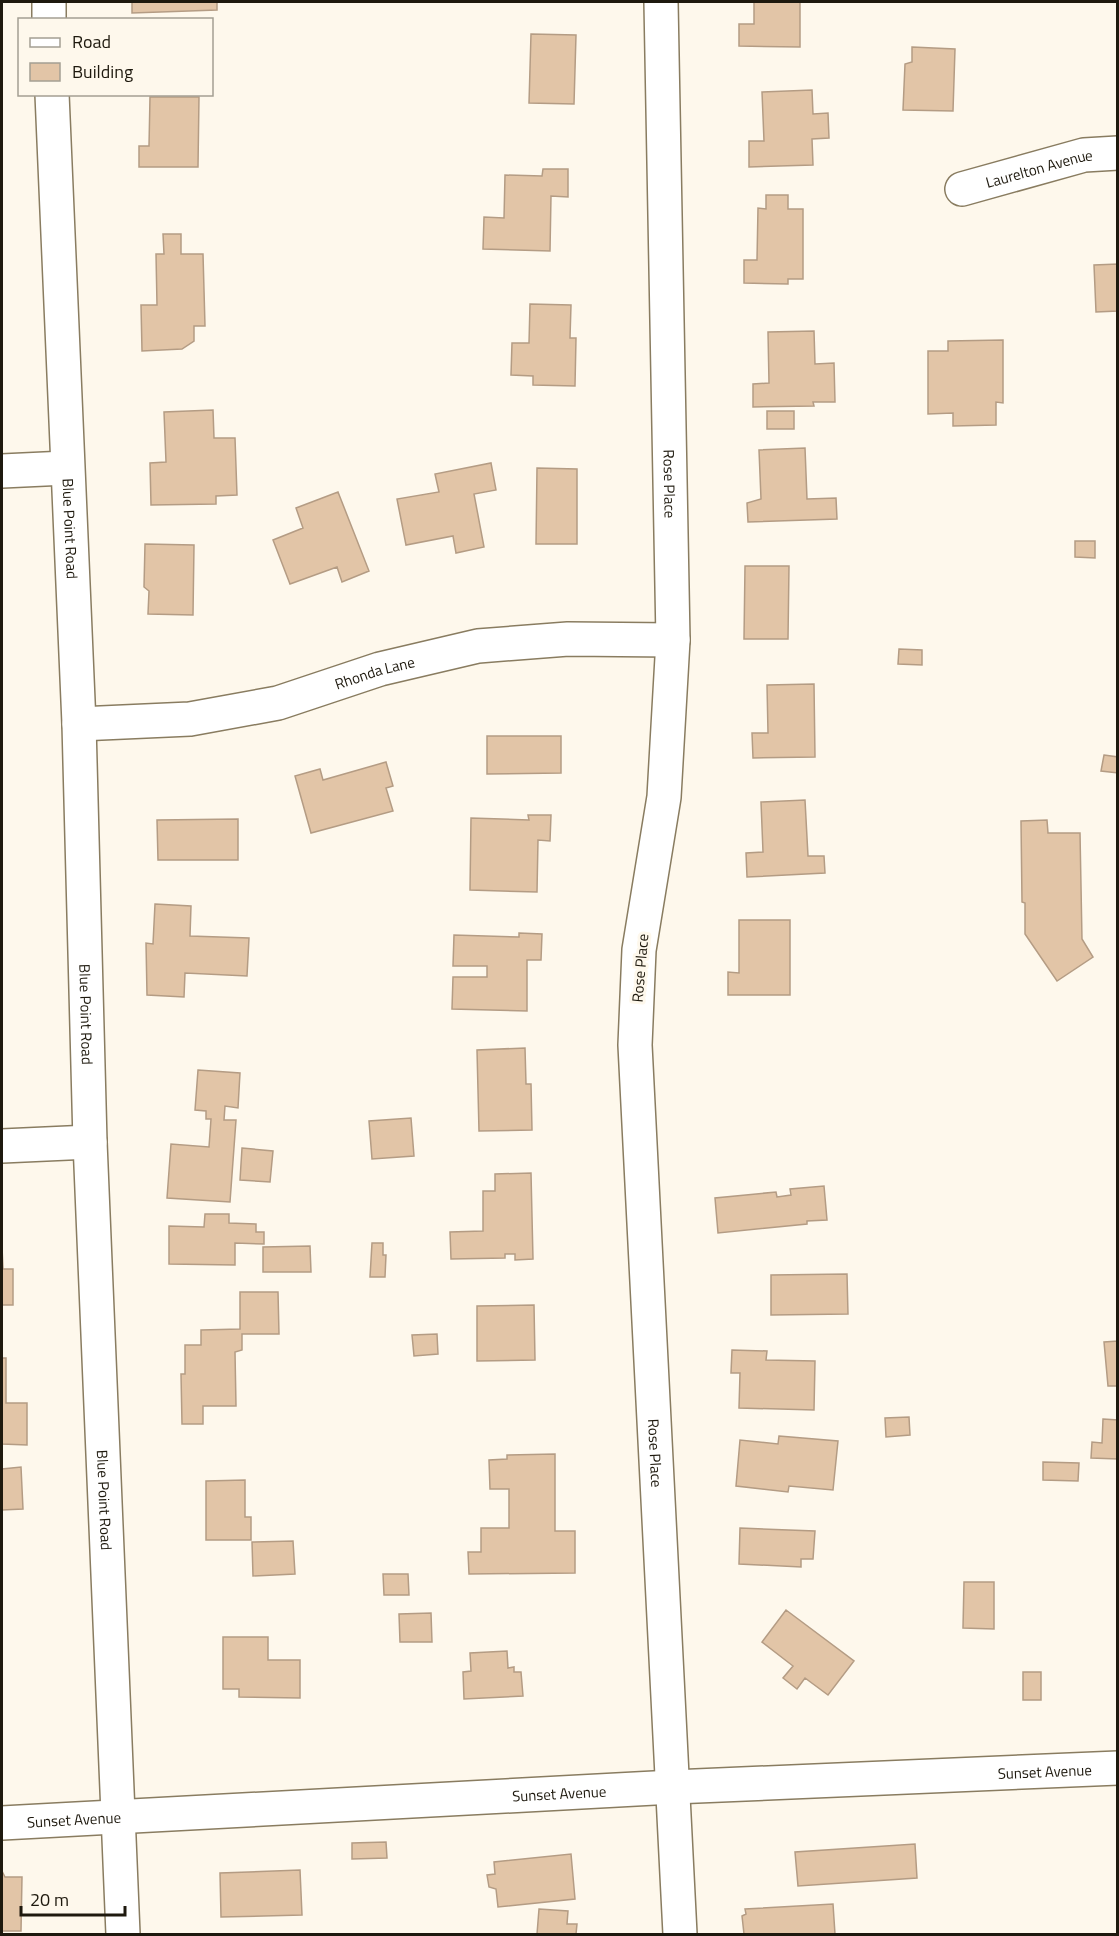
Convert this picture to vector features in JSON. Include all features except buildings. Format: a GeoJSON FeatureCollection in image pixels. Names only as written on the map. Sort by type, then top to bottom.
{"type":"FeatureCollection","features":[{"type":"Feature","properties":{"kind":"street"},"geometry":{"type":"LineString","coordinates":[[49,2],[49,18]]}},
{"type":"Feature","properties":{"kind":"street","name":"Rose Place"},"geometry":{"type":"LineString","coordinates":[[661,2],[673,640],[664,797],[639,950],[634,1045],[680,1935]]}},
{"type":"Feature","properties":{"kind":"street","name":"Blue Point Road"},"geometry":{"type":"LineString","coordinates":[[52,96],[66,468],[79,724],[90,1142],[123,1935]]}},
{"type":"Feature","properties":{"kind":"street","name":"Laurelton Avenue"},"geometry":{"type":"LineString","coordinates":[[962,189],[1084,155],[1118,153]]}},
{"type":"Feature","properties":{"kind":"street"},"geometry":{"type":"LineString","coordinates":[[2,471],[66,468]]}},
{"type":"Feature","properties":{"kind":"street","name":"Rhonda Lane"},"geometry":{"type":"LineString","coordinates":[[79,724],[190,719],[278,703],[380,669],[478,646],[568,639],[673,640]]}},
{"type":"Feature","properties":{"kind":"street"},"geometry":{"type":"LineString","coordinates":[[2,1146],[90,1142]]}},
{"type":"Feature","properties":{"kind":"street","name":"Sunset Avenue"},"geometry":{"type":"LineString","coordinates":[[2,1823],[673,1787],[1118,1768]]}}]}
